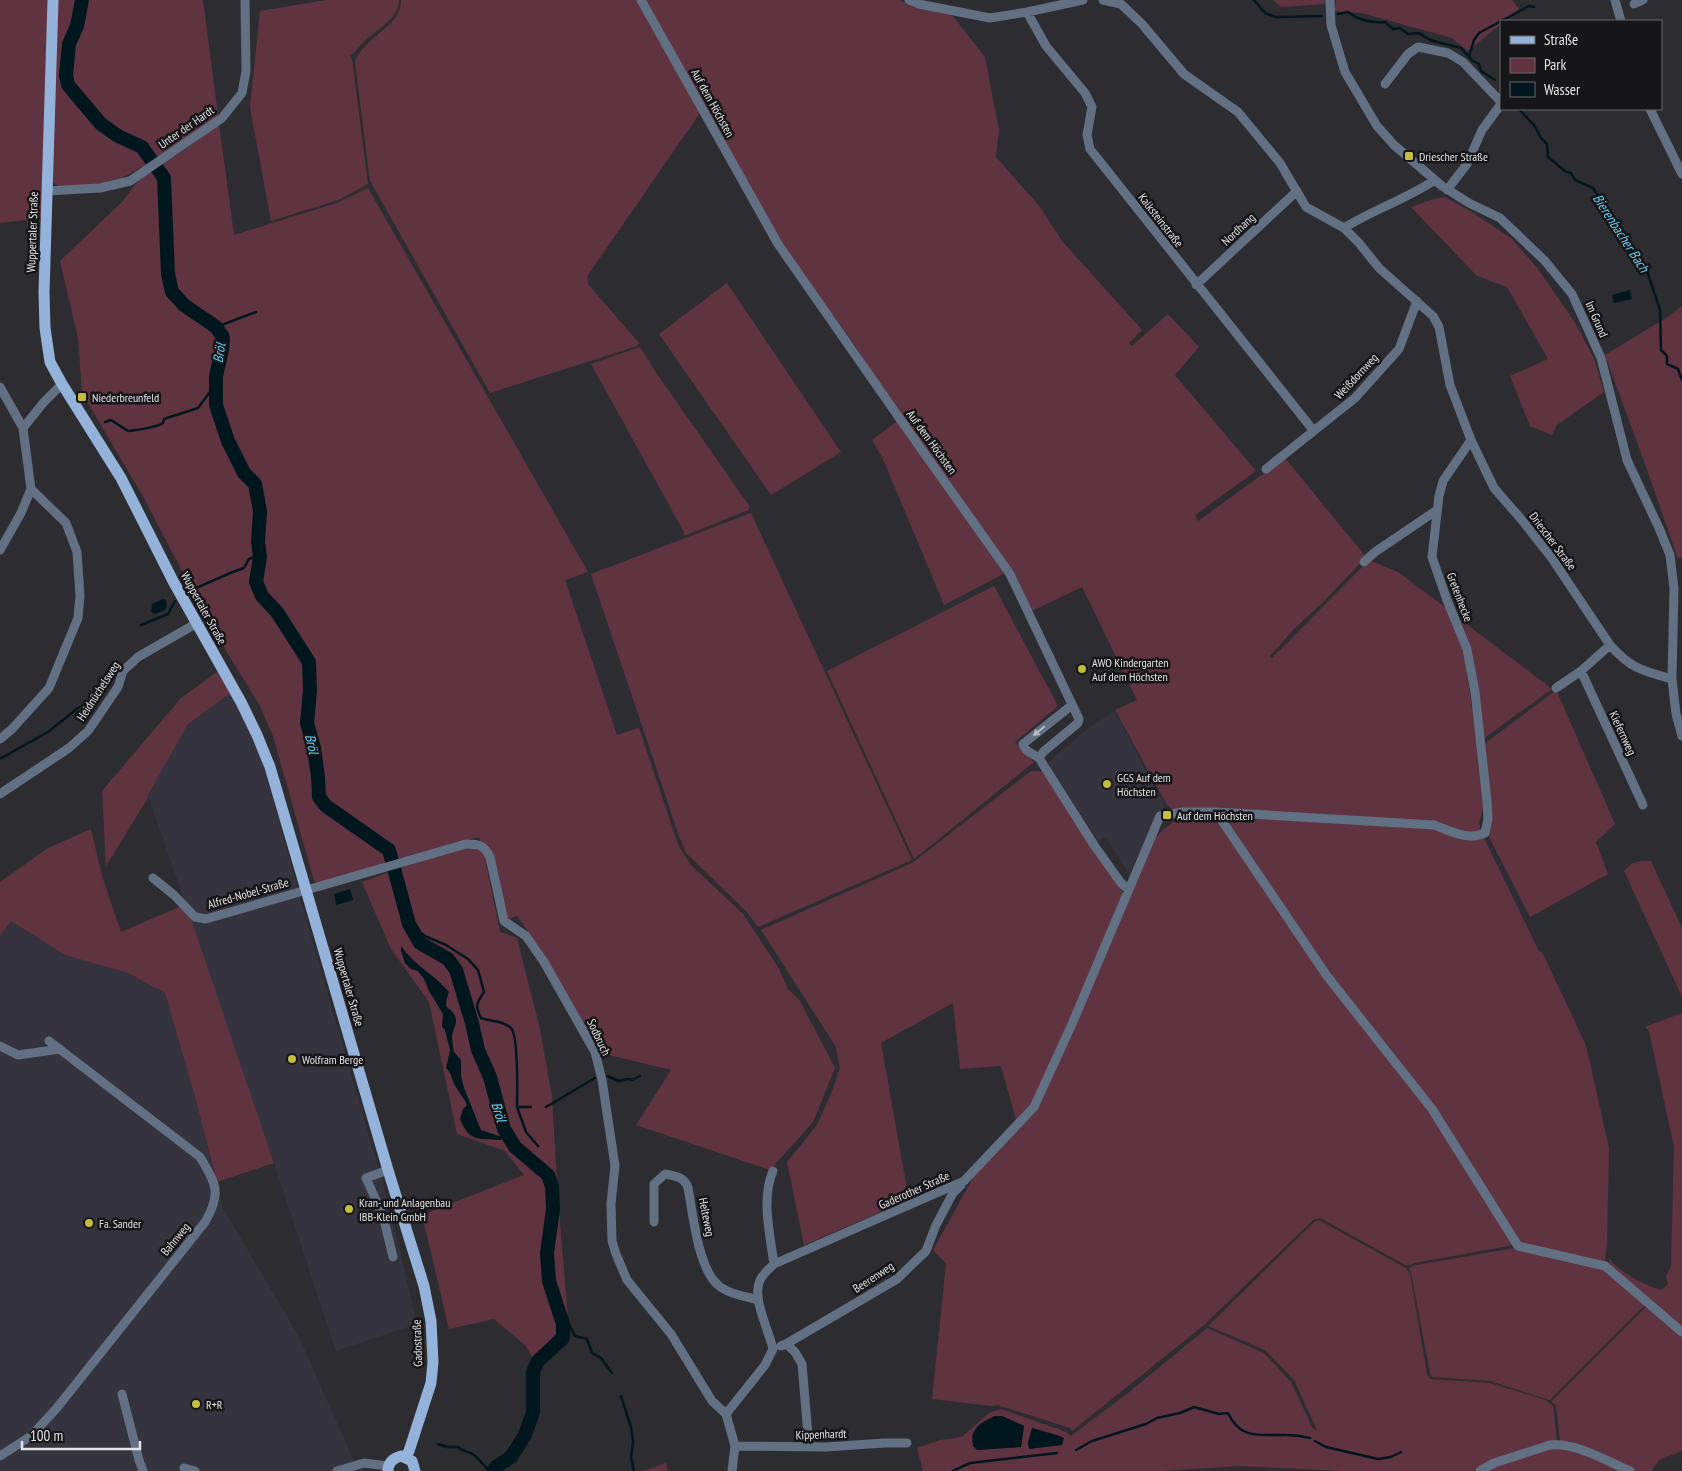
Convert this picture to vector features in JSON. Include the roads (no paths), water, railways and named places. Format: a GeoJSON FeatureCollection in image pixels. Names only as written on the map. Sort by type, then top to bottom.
{"type":"FeatureCollection","features":[{"type":"Feature","properties":{"kind":"main road","name":"Wuppertaler Straße"},"geometry":{"type":"LineString","coordinates":[[53,0],[44,292],[45,328],[50,362],[121,478],[173,581],[257,735],[270,767],[405,1228]]}},
{"type":"Feature","properties":{"kind":"main road","name":"Gadostraße"},"geometry":{"type":"LineString","coordinates":[[405,1228],[428,1304],[431,1321],[433,1362],[431,1383],[427,1397],[409,1451],[405,1457]]}},
{"type":"Feature","properties":{"kind":"main road"},"geometry":{"type":"LineString","coordinates":[[388,1469],[393,1459],[405,1457],[412,1461],[416,1471]]}},
{"type":"Feature","properties":{"kind":"street","name":"Unter der Hardt"},"geometry":{"type":"LineString","coordinates":[[47,191],[100,188],[122,181],[130,181],[222,118],[242,93],[246,71],[245,0]]}},
{"type":"Feature","properties":{"kind":"street","name":"Auf dem Höchsten"},"geometry":{"type":"LineString","coordinates":[[641,0],[778,244],[1010,574],[1079,720],[1078,723],[1043,752],[1039,758]]}},
{"type":"Feature","properties":{"kind":"street"},"geometry":{"type":"LineString","coordinates":[[909,0],[919,4],[990,18],[1083,0]]}},
{"type":"Feature","properties":{"kind":"street","name":"Driescher Straße"},"geometry":{"type":"LineString","coordinates":[[1102,0],[1120,4],[1142,24],[1184,74],[1238,112],[1280,163],[1306,206],[1344,228],[1379,268],[1433,316],[1439,326],[1450,385],[1471,440],[1494,488],[1552,557],[1610,645],[1620,656],[1634,667],[1672,679]]}},
{"type":"Feature","properties":{"kind":"street","name":"Im Grund"},"geometry":{"type":"LineString","coordinates":[[1330,0],[1331,25],[1345,72],[1377,126],[1394,145],[1447,190],[1500,218],[1545,261],[1572,294],[1601,358],[1627,460],[1660,528],[1670,555],[1674,588],[1672,679],[1676,714],[1682,736]]}},
{"type":"Feature","properties":{"kind":"street"},"geometry":{"type":"LineString","coordinates":[[1614,0],[1620,20]]}},
{"type":"Feature","properties":{"kind":"street"},"geometry":{"type":"LineString","coordinates":[[1634,4],[1643,0]]}},
{"type":"Feature","properties":{"kind":"street","name":"Kalksteinstraße"},"geometry":{"type":"LineString","coordinates":[[1027,12],[1046,46],[1085,93],[1092,107],[1087,135],[1090,149],[1196,285],[1313,430]]}},
{"type":"Feature","properties":{"kind":"street"},"geometry":{"type":"LineString","coordinates":[[1385,84],[1408,54],[1418,47],[1448,53],[1463,62],[1500,102]]}},
{"type":"Feature","properties":{"kind":"street"},"geometry":{"type":"LineString","coordinates":[[1447,190],[1466,164],[1482,130],[1500,104]]}},
{"type":"Feature","properties":{"kind":"street"},"geometry":{"type":"LineString","coordinates":[[1650,110],[1682,174]]}},
{"type":"Feature","properties":{"kind":"street"},"geometry":{"type":"LineString","coordinates":[[1344,228],[1362,216],[1435,180]]}},
{"type":"Feature","properties":{"kind":"street","name":"Nordhang"},"geometry":{"type":"LineString","coordinates":[[1196,285],[1297,191]]}},
{"type":"Feature","properties":{"kind":"street","name":"Weißdornweg"},"geometry":{"type":"LineString","coordinates":[[1266,469],[1355,398],[1399,349],[1417,301]]}},
{"type":"Feature","properties":{"kind":"street"},"geometry":{"type":"LineString","coordinates":[[23,428],[44,402],[62,384]]}},
{"type":"Feature","properties":{"kind":"street"},"geometry":{"type":"LineString","coordinates":[[0,387],[23,428],[31,488],[21,514],[0,550]]}},
{"type":"Feature","properties":{"kind":"street","name":"Gretenhecke"},"geometry":{"type":"LineString","coordinates":[[1216,812],[1434,825],[1465,836],[1478,836],[1485,832],[1488,819],[1474,692],[1467,649],[1446,600],[1432,557],[1437,510],[1443,481],[1471,440]]}},
{"type":"Feature","properties":{"kind":"street"},"geometry":{"type":"LineString","coordinates":[[0,739],[12,729],[49,688],[78,618],[80,596],[77,552],[66,523],[31,488]]}},
{"type":"Feature","properties":{"kind":"street"},"geometry":{"type":"LineString","coordinates":[[1364,562],[1437,510]]}},
{"type":"Feature","properties":{"kind":"street","name":"Heidnüchelsweg"},"geometry":{"type":"LineString","coordinates":[[0,794],[69,748],[88,730],[118,688],[123,671],[138,657],[197,624]]}},
{"type":"Feature","properties":{"kind":"street"},"geometry":{"type":"LineString","coordinates":[[1556,688],[1581,671],[1610,645]]}},
{"type":"Feature","properties":{"kind":"street","name":"Kiefernweg"},"geometry":{"type":"LineString","coordinates":[[1581,671],[1643,804]]}},
{"type":"Feature","properties":{"kind":"street"},"geometry":{"type":"LineString","coordinates":[[1072,705],[1022,744],[1026,750],[1039,758],[1094,845],[1121,883],[1128,889]]}},
{"type":"Feature","properties":{"kind":"street","name":"Gaderother Straße"},"geometry":{"type":"LineString","coordinates":[[773,1349],[758,1300],[759,1283],[765,1272],[774,1264],[964,1181],[1034,1107],[1072,1024],[1160,816],[1183,812],[1216,812]]}},
{"type":"Feature","properties":{"kind":"street"},"geometry":{"type":"LineString","coordinates":[[1216,812],[1327,976],[1432,1110],[1518,1246],[1605,1266],[1682,1332]]}},
{"type":"Feature","properties":{"kind":"street","name":"Sodbruch"},"geometry":{"type":"LineString","coordinates":[[306,890],[466,844],[478,844],[486,848],[490,857],[504,921],[526,936],[540,956],[596,1052],[615,1166],[611,1204],[612,1241],[616,1254],[628,1280],[671,1334],[712,1401],[726,1414]]}},
{"type":"Feature","properties":{"kind":"street","name":"Alfred-Nobel-Straße"},"geometry":{"type":"LineString","coordinates":[[153,878],[174,895],[195,917],[206,919],[306,890]]}},
{"type":"Feature","properties":{"kind":"street","name":"Bahnweg"},"geometry":{"type":"LineString","coordinates":[[0,1456],[31,1436],[56,1409],[205,1222],[213,1208],[216,1192],[212,1178],[200,1157],[49,1041]]}},
{"type":"Feature","properties":{"kind":"street"},"geometry":{"type":"LineString","coordinates":[[0,1046],[18,1055],[60,1049]]}},
{"type":"Feature","properties":{"kind":"street"},"geometry":{"type":"LineString","coordinates":[[388,1170],[366,1178],[383,1216],[393,1257]]}},
{"type":"Feature","properties":{"kind":"street"},"geometry":{"type":"LineString","coordinates":[[773,1171],[767,1191],[774,1264]]}},
{"type":"Feature","properties":{"kind":"street","name":"Helteweg"},"geometry":{"type":"LineString","coordinates":[[654,1222],[654,1184],[665,1174],[681,1178],[686,1182],[688,1188],[703,1260],[709,1276],[719,1286],[758,1300]]}},
{"type":"Feature","properties":{"kind":"street","name":"Beerenweg"},"geometry":{"type":"LineString","coordinates":[[773,1349],[786,1344],[897,1279],[926,1251],[936,1225],[953,1193],[964,1181]]}},
{"type":"Feature","properties":{"kind":"street"},"geometry":{"type":"LineString","coordinates":[[786,1344],[795,1352],[802,1364],[809,1447]]}},
{"type":"Feature","properties":{"kind":"street"},"geometry":{"type":"LineString","coordinates":[[732,1471],[734,1446],[726,1414],[765,1365],[773,1349]]}},
{"type":"Feature","properties":{"kind":"street"},"geometry":{"type":"LineString","coordinates":[[122,1394],[143,1471]]}},
{"type":"Feature","properties":{"kind":"street","name":"Kippenhardt"},"geometry":{"type":"LineString","coordinates":[[734,1446],[809,1447],[884,1442],[907,1444]]}},
{"type":"Feature","properties":{"kind":"street"},"geometry":{"type":"LineString","coordinates":[[1480,1471],[1503,1460],[1558,1444],[1579,1449],[1630,1471]]}},
{"type":"Feature","properties":{"kind":"street"},"geometry":{"type":"LineString","coordinates":[[337,1471],[364,1463],[388,1469]]}},
{"type":"Feature","properties":{"kind":"street"},"geometry":{"type":"LineString","coordinates":[[184,1468],[195,1471]]}},
{"type":"Feature","properties":{"kind":"water"},"geometry":{"type":"Polygon","coordinates":[[[1630,290],[1632,299],[1614,303],[1612,295],[1630,290]]]}},
{"type":"Feature","properties":{"kind":"water"},"geometry":{"type":"Polygon","coordinates":[[[163,599],[166,600],[167,606],[165,610],[155,614],[151,612],[152,604],[163,599]]]}},
{"type":"Feature","properties":{"kind":"water"},"geometry":{"type":"Polygon","coordinates":[[[350,889],[353,900],[336,905],[334,894],[350,889]]]}},
{"type":"Feature","properties":{"kind":"water"},"geometry":{"type":"Polygon","coordinates":[[[401,946],[412,959],[449,992],[446,1005],[453,1012],[456,1019],[452,1042],[454,1052],[461,1060],[461,1076],[464,1088],[481,1130],[502,1137],[501,1140],[476,1138],[471,1136],[464,1127],[460,1119],[463,1109],[467,1105],[446,1068],[450,1050],[445,1030],[442,1027],[443,1014],[424,979],[418,971],[411,969],[405,963],[401,946]]]}},
{"type":"Feature","properties":{"kind":"water"},"geometry":{"type":"Polygon","coordinates":[[[995,1416],[1002,1416],[1024,1426],[1021,1447],[977,1450],[973,1446],[973,1435],[977,1427],[995,1416]]]}},
{"type":"Feature","properties":{"kind":"water"},"geometry":{"type":"Polygon","coordinates":[[[1032,1428],[1064,1438],[1062,1445],[1029,1449],[1028,1443],[1032,1428]]]}},
{"type":"Feature","properties":{"kind":"waterway","name":"Bröl"},"geometry":{"type":"LineString","coordinates":[[82,0],[77,26],[69,44],[66,75],[68,85],[101,124],[118,136],[142,147],[164,178],[168,274],[172,292],[184,305],[216,327],[223,337],[216,376],[216,405],[228,441],[244,473],[255,484],[260,511],[258,542],[260,557],[256,582],[262,596],[277,612],[309,662],[310,691],[307,723],[314,748],[319,797],[326,806],[389,850],[409,924],[420,943],[448,959],[456,970],[478,1050],[490,1077],[504,1129],[515,1147],[548,1175],[552,1187],[553,1209],[547,1253],[549,1281],[563,1324],[563,1338],[538,1361],[533,1372],[533,1412],[525,1435],[511,1457],[493,1471]]}},
{"type":"Feature","properties":{"kind":"waterway","name":"Bierenbacher Bach"},"geometry":{"type":"LineString","coordinates":[[1254,0],[1265,13],[1276,17],[1322,16]]}},
{"type":"Feature","properties":{"kind":"waterway"},"geometry":{"type":"LineString","coordinates":[[1503,20],[1529,6],[1534,7]]}},
{"type":"Feature","properties":{"kind":"waterway","name":"Bierenbacher Bach"},"geometry":{"type":"LineString","coordinates":[[1338,14],[1348,12],[1356,18],[1365,21],[1385,22],[1393,29],[1400,28],[1408,34],[1419,33],[1430,40],[1461,48],[1473,61],[1479,64],[1481,71],[1495,80]]}},
{"type":"Feature","properties":{"kind":"waterway"},"geometry":{"type":"LineString","coordinates":[[1469,56],[1474,40],[1479,33],[1500,22]]}},
{"type":"Feature","properties":{"kind":"waterway","name":"Bierenbacher Bach"},"geometry":{"type":"LineString","coordinates":[[1520,110],[1534,125],[1541,138],[1547,144],[1548,157],[1566,172],[1571,173],[1575,180],[1593,188],[1646,268],[1660,310],[1661,350],[1667,356],[1667,364],[1678,369],[1682,380]]}},
{"type":"Feature","properties":{"kind":"waterway"},"geometry":{"type":"LineString","coordinates":[[216,327],[256,312]]}},
{"type":"Feature","properties":{"kind":"waterway"},"geometry":{"type":"LineString","coordinates":[[105,422],[111,420],[128,431],[156,426],[163,423],[164,419],[198,408],[215,385]]}},
{"type":"Feature","properties":{"kind":"waterway"},"geometry":{"type":"LineString","coordinates":[[198,587],[244,568],[249,559],[259,555]]}},
{"type":"Feature","properties":{"kind":"waterway"},"geometry":{"type":"LineString","coordinates":[[141,625],[168,614],[175,601]]}},
{"type":"Feature","properties":{"kind":"waterway"},"geometry":{"type":"LineString","coordinates":[[0,759],[48,732],[78,708],[97,698],[114,668]]}},
{"type":"Feature","properties":{"kind":"waterway"},"geometry":{"type":"LineString","coordinates":[[410,926],[468,959],[478,970],[484,992],[477,1005],[479,1014],[481,1018],[508,1025],[514,1033],[517,1107],[531,1107]]}},
{"type":"Feature","properties":{"kind":"waterway"},"geometry":{"type":"LineString","coordinates":[[607,1076],[619,1081],[632,1080],[640,1076]]}},
{"type":"Feature","properties":{"kind":"waterway"},"geometry":{"type":"LineString","coordinates":[[546,1107],[595,1078]]}},
{"type":"Feature","properties":{"kind":"waterway"},"geometry":{"type":"LineString","coordinates":[[517,1107],[526,1132],[538,1146]]}},
{"type":"Feature","properties":{"kind":"waterway"},"geometry":{"type":"LineString","coordinates":[[562,1321],[569,1324],[575,1336],[587,1339],[592,1353],[601,1358],[612,1373]]}},
{"type":"Feature","properties":{"kind":"waterway"},"geometry":{"type":"LineString","coordinates":[[621,1396],[631,1427],[633,1441],[631,1458],[634,1471]]}},
{"type":"Feature","properties":{"kind":"waterway"},"geometry":{"type":"LineString","coordinates":[[1076,1450],[1092,1441],[1194,1407],[1219,1414],[1228,1413],[1239,1428],[1252,1434],[1292,1435],[1310,1438]]}},
{"type":"Feature","properties":{"kind":"waterway"},"geometry":{"type":"LineString","coordinates":[[1315,1441],[1326,1447],[1378,1459],[1391,1457],[1401,1452]]}},
{"type":"Feature","properties":{"kind":"waterway"},"geometry":{"type":"LineString","coordinates":[[438,1444],[447,1447],[458,1447],[472,1454],[490,1471]]}},
{"type":"Feature","properties":{"kind":"waterway"},"geometry":{"type":"LineString","coordinates":[[953,1471],[970,1463],[1057,1453]]}},
{"type":"Feature","properties":{"kind":"place","name":"Driescher Straße"},"geometry":{"type":"Point","coordinates":[1409,156]}},
{"type":"Feature","properties":{"kind":"place","name":"Niederbreunfeld"},"geometry":{"type":"Point","coordinates":[82,397]}},
{"type":"Feature","properties":{"kind":"place","name":"AWO Kindergarten Auf dem Höchsten"},"geometry":{"type":"Point","coordinates":[1082,669]}},
{"type":"Feature","properties":{"kind":"place","name":"GGS Auf dem Höchsten"},"geometry":{"type":"Point","coordinates":[1107,784]}},
{"type":"Feature","properties":{"kind":"place","name":"Auf dem Höchsten"},"geometry":{"type":"Point","coordinates":[1167,815]}},
{"type":"Feature","properties":{"kind":"place","name":"Wolfram Berge"},"geometry":{"type":"Point","coordinates":[292,1059]}},
{"type":"Feature","properties":{"kind":"place","name":"Kran- und Anlagenbau IBB-Klein GmbH"},"geometry":{"type":"Point","coordinates":[349,1209]}},
{"type":"Feature","properties":{"kind":"place","name":"Fa. Sander"},"geometry":{"type":"Point","coordinates":[89,1223]}},
{"type":"Feature","properties":{"kind":"place","name":"R+R"},"geometry":{"type":"Point","coordinates":[196,1404]}}]}
